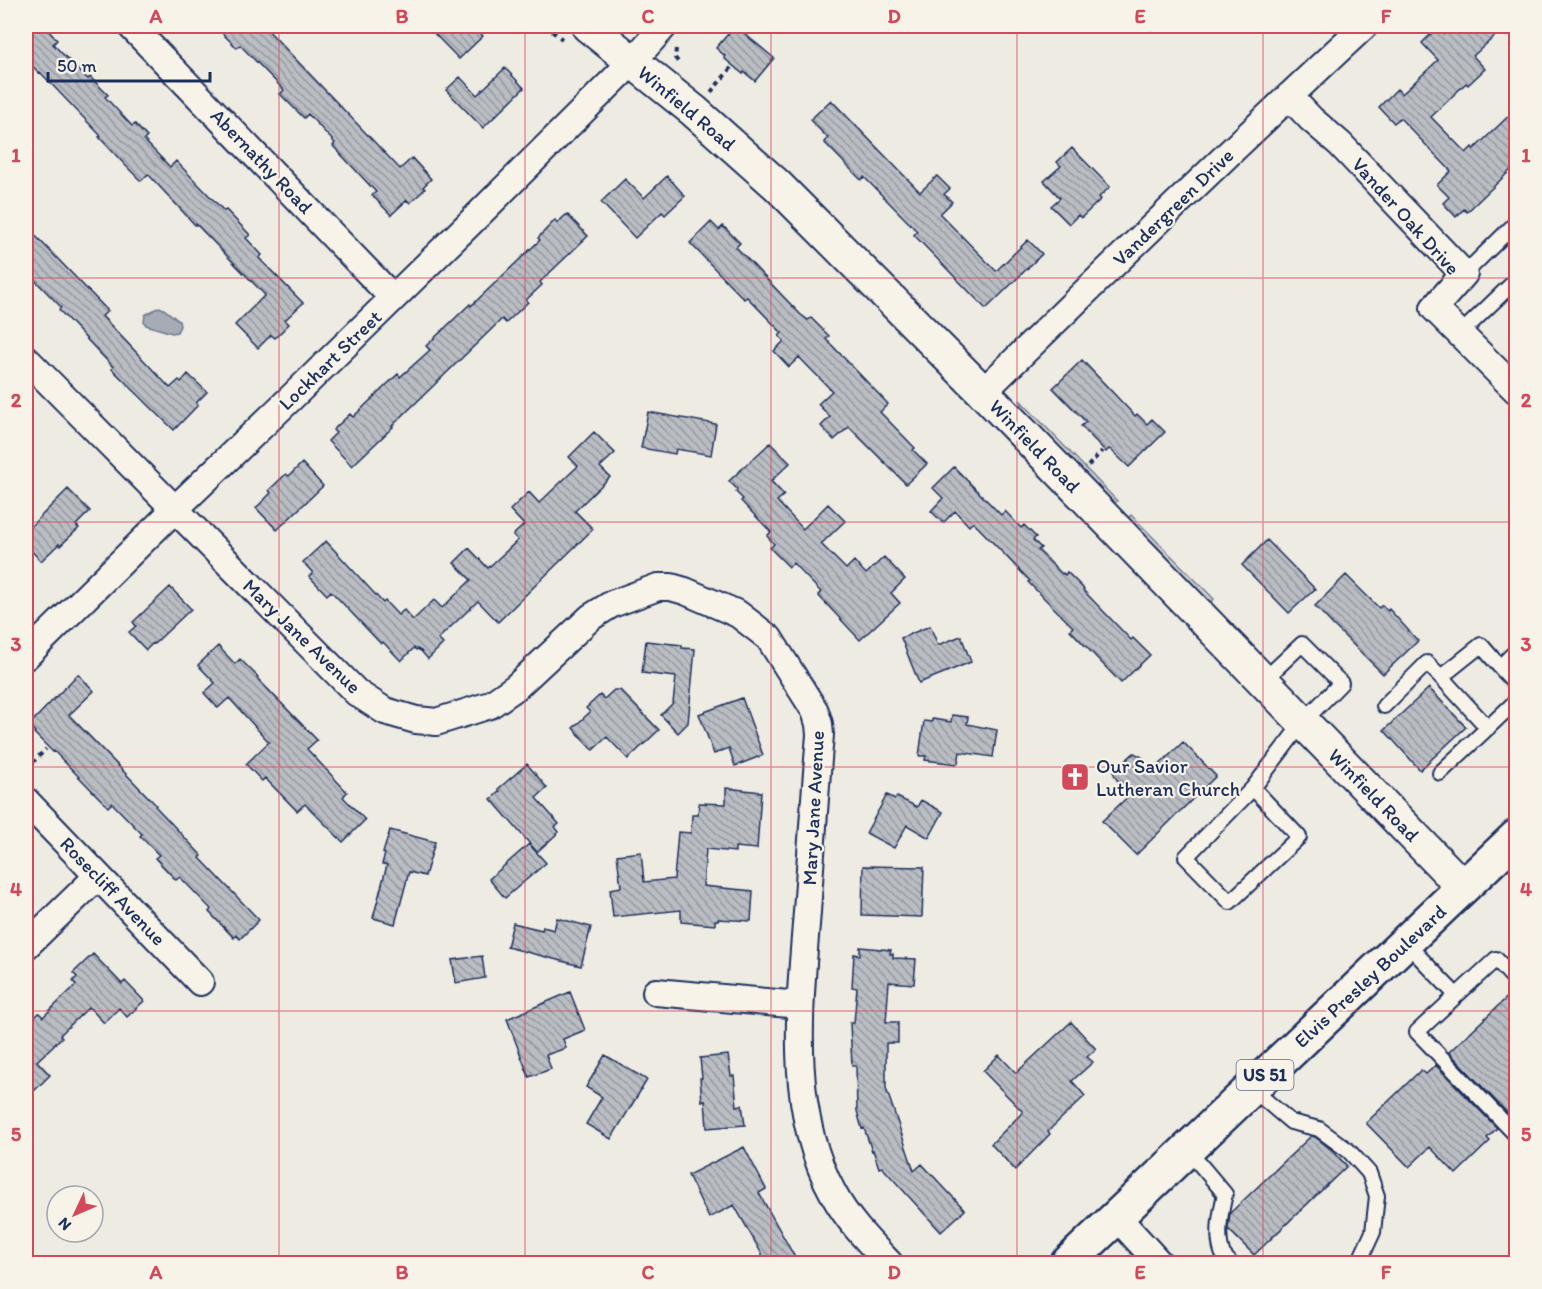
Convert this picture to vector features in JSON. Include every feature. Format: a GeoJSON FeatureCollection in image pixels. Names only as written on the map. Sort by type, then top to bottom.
{"type":"FeatureCollection","features":[{"type":"Feature","properties":{"kind":"main road","name":"Elvis Presley Boulevard"},"geometry":{"type":"LineString","coordinates":[[1067,1263],[1516,837]]}},
{"type":"Feature","properties":{"kind":"street","name":"Abernathy Road"},"geometry":{"type":"LineString","coordinates":[[131,26],[393,298]]}},
{"type":"Feature","properties":{"kind":"street","name":"Lockhart Street"},"geometry":{"type":"LineString","coordinates":[[26,656],[632,62],[664,26]]}},
{"type":"Feature","properties":{"kind":"street","name":"Vandergreen Drive"},"geometry":{"type":"LineString","coordinates":[[983,392],[1084,292],[1364,26]]}},
{"type":"Feature","properties":{"kind":"street","name":"Winfield Road"},"geometry":{"type":"LineString","coordinates":[[575,32],[632,62],[694,111],[777,185],[983,392],[1463,887]]}},
{"type":"Feature","properties":{"kind":"street","name":"Vander Oak Drive"},"geometry":{"type":"LineString","coordinates":[[1289,96],[1340,144],[1464,274],[1434,308],[1516,390]]}},
{"type":"Feature","properties":{"kind":"street","name":"Mary Jane Avenue"},"geometry":{"type":"LineString","coordinates":[[26,359],[357,693],[385,711],[416,720],[436,722],[490,705],[516,687],[591,617],[612,604],[658,587],[671,587],[685,591],[738,614],[770,638],[815,711],[820,735],[800,1005],[802,1095],[813,1145],[833,1195],[853,1224],[890,1263]]}},
{"type":"Feature","properties":{"kind":"street","name":"Rosecliff Avenue"},"geometry":{"type":"LineString","coordinates":[[26,801],[200,982]]}},
{"type":"Feature","properties":{"kind":"street"},"geometry":{"type":"LineString","coordinates":[[26,946],[98,876]]}},
{"type":"Feature","properties":{"kind":"street"},"geometry":{"type":"LineString","coordinates":[[656,992],[800,1005]]}},
{"type":"Feature","properties":{"kind":"street"},"geometry":{"type":"LineString","coordinates":[[1116,1216],[1160,1263]]}},
{"type":"Feature","properties":{"kind":"lane"},"geometry":{"type":"LineString","coordinates":[[1464,274],[1516,223]]}},
{"type":"Feature","properties":{"kind":"lane"},"geometry":{"type":"LineString","coordinates":[[1460,334],[1516,280]]}},
{"type":"Feature","properties":{"kind":"lane"},"geometry":{"type":"LineString","coordinates":[[1253,788],[1299,837],[1230,902],[1186,857],[1253,788],[1303,722],[1341,683],[1302,644],[1263,681]]}},
{"type":"Feature","properties":{"kind":"lane"},"geometry":{"type":"LineString","coordinates":[[1441,677],[1481,645],[1516,684]]}},
{"type":"Feature","properties":{"kind":"lane"},"geometry":{"type":"LineString","coordinates":[[1500,666],[1516,651]]}},
{"type":"Feature","properties":{"kind":"lane"},"geometry":{"type":"LineString","coordinates":[[1384,706],[1427,663],[1488,728]]}},
{"type":"Feature","properties":{"kind":"lane"},"geometry":{"type":"LineString","coordinates":[[1440,773],[1516,701]]}},
{"type":"Feature","properties":{"kind":"lane"},"geometry":{"type":"LineString","coordinates":[[1405,942],[1456,995]]}},
{"type":"Feature","properties":{"kind":"lane"},"geometry":{"type":"LineString","coordinates":[[1516,981],[1496,959],[1417,1032],[1516,1135]]}},
{"type":"Feature","properties":{"kind":"lane"},"geometry":{"type":"LineString","coordinates":[[1251,1088],[1291,1122],[1319,1129],[1349,1151],[1369,1173],[1377,1196],[1373,1232],[1361,1258],[1354,1263]]}},
{"type":"Feature","properties":{"kind":"lane"},"geometry":{"type":"LineString","coordinates":[[1187,1149],[1225,1194],[1221,1211],[1220,1239],[1222,1254],[1231,1263]]}},
{"type":"Feature","properties":{"kind":"path"},"geometry":{"type":"LineString","coordinates":[[545,26],[575,32]]}},
{"type":"Feature","properties":{"kind":"path"},"geometry":{"type":"LineString","coordinates":[[694,111],[732,68]]}},
{"type":"Feature","properties":{"kind":"path"},"geometry":{"type":"LineString","coordinates":[[1094,473],[1087,466],[1102,451]]}},
{"type":"Feature","properties":{"kind":"path"},"geometry":{"type":"LineString","coordinates":[[26,769],[46,749]]}},
{"type":"Feature","properties":{"kind":"shaded area"},"geometry":{"type":"Polygon","coordinates":[[[159,307],[179,321],[180,326],[177,332],[172,333],[146,325],[145,315],[159,307]]]}},
{"type":"Feature","properties":{"kind":"shaded area"},"geometry":{"type":"Polygon","coordinates":[[[1020,400],[1117,501],[1114,504],[1026,413],[1020,400]]]}},
{"type":"Feature","properties":{"kind":"shaded area"},"geometry":{"type":"Polygon","coordinates":[[[1131,515],[1214,599],[1210,603],[1128,518],[1131,515]]]}},
{"type":"Feature","properties":{"kind":"building"},"geometry":{"type":"Polygon","coordinates":[[[26,26],[44,26],[57,40],[53,44],[79,71],[88,79],[90,77],[108,95],[105,97],[132,126],[135,124],[147,137],[144,140],[170,167],[176,161],[250,235],[246,238],[262,255],[259,258],[303,303],[285,320],[289,324],[275,338],[271,335],[258,348],[235,325],[265,295],[148,174],[141,181],[26,59],[26,26]]]}},
{"type":"Feature","properties":{"kind":"building"},"geometry":{"type":"Polygon","coordinates":[[[215,26],[264,26],[400,169],[412,158],[431,179],[423,187],[425,189],[410,203],[407,200],[391,215],[372,195],[376,192],[333,146],[335,143],[308,114],[304,118],[280,94],[284,90],[240,45],[237,48],[215,26]]]}},
{"type":"Feature","properties":{"kind":"building"},"geometry":{"type":"Polygon","coordinates":[[[427,26],[473,26],[483,36],[459,59],[427,26]]]}},
{"type":"Feature","properties":{"kind":"building"},"geometry":{"type":"Polygon","coordinates":[[[735,26],[774,58],[755,81],[724,58],[725,56],[716,48],[735,26]]]}},
{"type":"Feature","properties":{"kind":"building"},"geometry":{"type":"Polygon","coordinates":[[[1453,26],[1506,26],[1473,56],[1485,69],[1468,85],[1466,83],[1431,117],[1466,153],[1472,147],[1474,149],[1516,109],[1516,165],[1467,212],[1464,209],[1456,217],[1443,203],[1449,197],[1437,185],[1451,171],[1400,118],[1394,123],[1379,107],[1397,89],[1402,94],[1438,60],[1422,43],[1438,27],[1444,34],[1453,26]]]}},
{"type":"Feature","properties":{"kind":"building"},"geometry":{"type":"Polygon","coordinates":[[[505,68],[524,88],[483,128],[446,90],[460,77],[477,95],[505,68]]]}},
{"type":"Feature","properties":{"kind":"building"},"geometry":{"type":"Polygon","coordinates":[[[831,100],[920,192],[937,176],[950,189],[944,194],[952,202],[940,214],[996,271],[1028,240],[1042,254],[986,309],[914,235],[917,231],[864,177],[861,180],[824,142],[828,138],[810,120],[831,100]]]}},
{"type":"Feature","properties":{"kind":"building"},"geometry":{"type":"Polygon","coordinates":[[[1072,148],[1110,187],[1081,218],[1078,215],[1069,224],[1051,206],[1060,198],[1044,181],[1061,166],[1057,162],[1072,148]]]}},
{"type":"Feature","properties":{"kind":"building"},"geometry":{"type":"Polygon","coordinates":[[[667,176],[685,196],[665,215],[662,212],[635,238],[601,202],[625,179],[644,198],[667,176]]]}},
{"type":"Feature","properties":{"kind":"building"},"geometry":{"type":"Polygon","coordinates":[[[567,214],[588,236],[540,282],[542,285],[526,300],[528,302],[506,323],[502,319],[352,466],[328,441],[336,433],[333,430],[350,414],[353,417],[398,374],[400,377],[430,350],[426,346],[540,240],[538,238],[555,220],[557,223],[567,214]]]}},
{"type":"Feature","properties":{"kind":"building"},"geometry":{"type":"Polygon","coordinates":[[[711,222],[719,230],[723,226],[740,243],[736,247],[800,314],[808,320],[811,318],[829,336],[826,339],[888,404],[880,412],[915,448],[913,450],[927,464],[906,484],[849,427],[834,440],[821,426],[830,417],[818,404],[832,391],[799,357],[789,367],[774,351],[784,341],[779,336],[782,333],[747,297],[744,299],[690,243],[711,222]]]}},
{"type":"Feature","properties":{"kind":"building"},"geometry":{"type":"Polygon","coordinates":[[[26,226],[108,311],[102,316],[170,388],[179,380],[181,382],[188,374],[207,392],[174,430],[112,369],[113,367],[59,310],[61,307],[26,271],[26,226]]]}},
{"type":"Feature","properties":{"kind":"building"},"geometry":{"type":"Polygon","coordinates":[[[1082,360],[1135,416],[1137,414],[1147,424],[1152,419],[1165,432],[1129,467],[1111,450],[1106,452],[1081,426],[1086,422],[1053,388],[1082,360]]]}},
{"type":"Feature","properties":{"kind":"building"},"geometry":{"type":"Polygon","coordinates":[[[648,412],[716,424],[711,455],[676,449],[675,454],[641,448],[648,412]]]}},
{"type":"Feature","properties":{"kind":"building"},"geometry":{"type":"Polygon","coordinates":[[[594,432],[615,453],[600,467],[610,477],[575,511],[593,529],[498,622],[478,601],[438,639],[443,644],[428,659],[421,651],[414,648],[401,661],[383,642],[381,644],[331,591],[327,595],[309,576],[313,573],[303,562],[326,541],[383,603],[385,601],[398,615],[404,610],[413,620],[434,600],[442,608],[471,580],[454,563],[469,548],[488,568],[518,540],[513,535],[524,525],[510,510],[529,492],[539,503],[578,466],[569,457],[594,432]]]}},
{"type":"Feature","properties":{"kind":"building"},"geometry":{"type":"Polygon","coordinates":[[[770,443],[790,463],[771,481],[784,495],[777,501],[803,529],[828,504],[845,521],[821,544],[846,569],[854,561],[866,574],[884,557],[905,579],[891,593],[900,603],[860,640],[818,595],[821,592],[793,563],[789,567],[770,548],[774,544],[767,536],[771,532],[741,501],[743,499],[736,492],[737,489],[729,481],[770,443]]]}},
{"type":"Feature","properties":{"kind":"building"},"geometry":{"type":"Polygon","coordinates":[[[302,463],[323,486],[277,530],[256,508],[271,493],[269,490],[286,474],[289,476],[302,463]]]}},
{"type":"Feature","properties":{"kind":"building"},"geometry":{"type":"Polygon","coordinates":[[[954,467],[1001,515],[1005,511],[1021,528],[1024,525],[1036,537],[1033,540],[1041,548],[1038,550],[1062,574],[1065,575],[1067,572],[1131,640],[1133,638],[1150,655],[1121,683],[1070,630],[1073,627],[973,522],[969,526],[955,511],[943,523],[931,511],[943,498],[933,488],[954,467]]]}},
{"type":"Feature","properties":{"kind":"building"},"geometry":{"type":"Polygon","coordinates":[[[68,489],[90,511],[76,525],[79,528],[41,561],[26,545],[26,531],[68,489]]]}},
{"type":"Feature","properties":{"kind":"building"},"geometry":{"type":"Polygon","coordinates":[[[1267,540],[1315,589],[1289,613],[1242,565],[1267,540]]]}},
{"type":"Feature","properties":{"kind":"building"},"geometry":{"type":"Polygon","coordinates":[[[1346,575],[1379,608],[1382,605],[1388,611],[1389,609],[1418,641],[1383,674],[1315,606],[1346,575]]]}},
{"type":"Feature","properties":{"kind":"building"},"geometry":{"type":"Polygon","coordinates":[[[170,587],[191,609],[146,650],[129,632],[136,626],[133,622],[170,587]]]}},
{"type":"Feature","properties":{"kind":"building"},"geometry":{"type":"Polygon","coordinates":[[[930,626],[938,645],[961,636],[971,662],[919,683],[901,638],[930,626]]]}},
{"type":"Feature","properties":{"kind":"building"},"geometry":{"type":"Polygon","coordinates":[[[646,641],[682,645],[682,648],[695,649],[688,723],[678,733],[661,715],[673,703],[676,677],[642,673],[646,641]]]}},
{"type":"Feature","properties":{"kind":"building"},"geometry":{"type":"Polygon","coordinates":[[[218,646],[235,664],[240,659],[317,740],[307,749],[347,792],[343,797],[365,820],[343,842],[305,804],[297,811],[265,778],[262,781],[246,764],[269,742],[229,698],[218,708],[204,693],[215,683],[198,665],[218,646]]]}},
{"type":"Feature","properties":{"kind":"building"},"geometry":{"type":"Polygon","coordinates":[[[78,674],[94,691],[69,715],[156,805],[202,856],[200,858],[259,920],[240,939],[236,935],[234,938],[209,912],[211,909],[180,877],[176,880],[155,858],[159,855],[112,803],[108,807],[34,733],[29,725],[78,674]]]}},
{"type":"Feature","properties":{"kind":"building"},"geometry":{"type":"Polygon","coordinates":[[[1429,688],[1466,727],[1420,770],[1384,730],[1429,688]]]}},
{"type":"Feature","properties":{"kind":"building"},"geometry":{"type":"Polygon","coordinates":[[[614,690],[620,690],[659,730],[628,759],[607,737],[593,750],[573,728],[590,712],[586,708],[600,695],[604,699],[614,690]]]}},
{"type":"Feature","properties":{"kind":"building"},"geometry":{"type":"Polygon","coordinates":[[[742,698],[763,755],[735,766],[729,748],[714,754],[699,714],[742,698]]]}},
{"type":"Feature","properties":{"kind":"building"},"geometry":{"type":"Polygon","coordinates":[[[952,715],[968,717],[967,724],[997,730],[993,757],[960,752],[957,764],[925,760],[926,756],[919,756],[924,721],[932,722],[932,719],[951,722],[952,715]]]}},
{"type":"Feature","properties":{"kind":"building"},"geometry":{"type":"Polygon","coordinates":[[[1183,742],[1216,776],[1136,855],[1102,821],[1135,790],[1117,780],[1113,772],[1134,753],[1142,757],[1151,773],[1183,742]]]}},
{"type":"Feature","properties":{"kind":"building"},"geometry":{"type":"Polygon","coordinates":[[[527,764],[547,788],[536,798],[559,824],[555,827],[559,832],[537,852],[491,799],[500,791],[498,789],[527,764]]]}},
{"type":"Feature","properties":{"kind":"building"},"geometry":{"type":"Polygon","coordinates":[[[726,788],[761,792],[757,849],[735,847],[735,852],[706,849],[703,886],[753,891],[751,921],[718,919],[715,920],[715,925],[681,922],[681,910],[613,917],[610,889],[621,887],[617,855],[641,852],[644,882],[674,879],[678,832],[691,833],[692,815],[698,815],[699,803],[726,804],[726,788]]]}},
{"type":"Feature","properties":{"kind":"building"},"geometry":{"type":"Polygon","coordinates":[[[887,795],[895,799],[897,797],[917,807],[921,800],[943,812],[929,838],[907,825],[894,848],[866,833],[887,795]]]}},
{"type":"Feature","properties":{"kind":"building"},"geometry":{"type":"Polygon","coordinates":[[[390,830],[435,842],[425,876],[409,872],[395,924],[373,918],[387,865],[382,864],[390,830]]]}},
{"type":"Feature","properties":{"kind":"building"},"geometry":{"type":"Polygon","coordinates":[[[529,844],[546,863],[505,898],[489,879],[529,844]]]}},
{"type":"Feature","properties":{"kind":"building"},"geometry":{"type":"Polygon","coordinates":[[[863,866],[924,867],[922,917],[862,915],[863,866]]]}},
{"type":"Feature","properties":{"kind":"building"},"geometry":{"type":"Polygon","coordinates":[[[557,918],[591,927],[581,966],[507,947],[513,923],[542,930],[543,927],[554,930],[557,918]]]}},
{"type":"Feature","properties":{"kind":"building"},"geometry":{"type":"Polygon","coordinates":[[[860,947],[891,950],[890,954],[893,954],[893,958],[916,959],[914,984],[889,982],[886,1022],[898,1022],[898,1043],[886,1043],[886,1088],[914,1171],[922,1164],[965,1210],[941,1232],[882,1167],[879,1168],[864,1128],[862,1129],[857,1111],[856,1066],[852,1066],[850,1023],[854,1023],[857,988],[852,987],[854,954],[860,955],[860,947]]]}},
{"type":"Feature","properties":{"kind":"building"},"geometry":{"type":"Polygon","coordinates":[[[93,954],[122,984],[125,981],[144,1001],[127,1017],[119,1008],[104,1023],[89,1007],[37,1061],[50,1075],[26,1099],[26,1025],[39,1013],[43,1017],[76,985],[73,981],[77,977],[73,973],[93,954]]]}},
{"type":"Feature","properties":{"kind":"building"},"geometry":{"type":"Polygon","coordinates":[[[482,956],[485,978],[456,983],[452,960],[482,956]]]}},
{"type":"Feature","properties":{"kind":"building"},"geometry":{"type":"Polygon","coordinates":[[[1515,990],[1516,1110],[1510,1116],[1449,1052],[1515,990]]]}},
{"type":"Feature","properties":{"kind":"building"},"geometry":{"type":"Polygon","coordinates":[[[570,992],[585,1030],[563,1039],[566,1048],[546,1055],[551,1069],[529,1077],[507,1019],[570,992]]]}},
{"type":"Feature","properties":{"kind":"building"},"geometry":{"type":"Polygon","coordinates":[[[1071,1022],[1096,1049],[1087,1057],[1093,1062],[1072,1081],[1085,1096],[1048,1131],[1050,1134],[1015,1170],[991,1144],[1023,1112],[983,1071],[999,1055],[1016,1073],[1071,1022]]]}},
{"type":"Feature","properties":{"kind":"building"},"geometry":{"type":"Polygon","coordinates":[[[605,1055],[647,1080],[611,1139],[586,1124],[602,1097],[586,1087],[605,1055]]]}},
{"type":"Feature","properties":{"kind":"building"},"geometry":{"type":"Polygon","coordinates":[[[728,1055],[731,1076],[734,1076],[737,1106],[742,1105],[745,1125],[707,1128],[705,1100],[702,1101],[700,1058],[728,1055]]]}},
{"type":"Feature","properties":{"kind":"building"},"geometry":{"type":"Polygon","coordinates":[[[1436,1065],[1497,1128],[1487,1138],[1490,1141],[1456,1174],[1430,1147],[1409,1167],[1366,1123],[1421,1070],[1426,1074],[1436,1065]]]}},
{"type":"Feature","properties":{"kind":"building"},"geometry":{"type":"Polygon","coordinates":[[[1311,1136],[1332,1150],[1347,1166],[1254,1255],[1228,1229],[1230,1213],[1311,1136]]]}},
{"type":"Feature","properties":{"kind":"building"},"geometry":{"type":"Polygon","coordinates":[[[744,1147],[766,1189],[759,1193],[798,1263],[767,1263],[734,1205],[709,1218],[688,1175],[744,1147]]]}},
{"type":"Feature","properties":{"kind":"place","name":"Our Savior Lutheran Church"},"geometry":{"type":"Point","coordinates":[1075,777]}}]}
